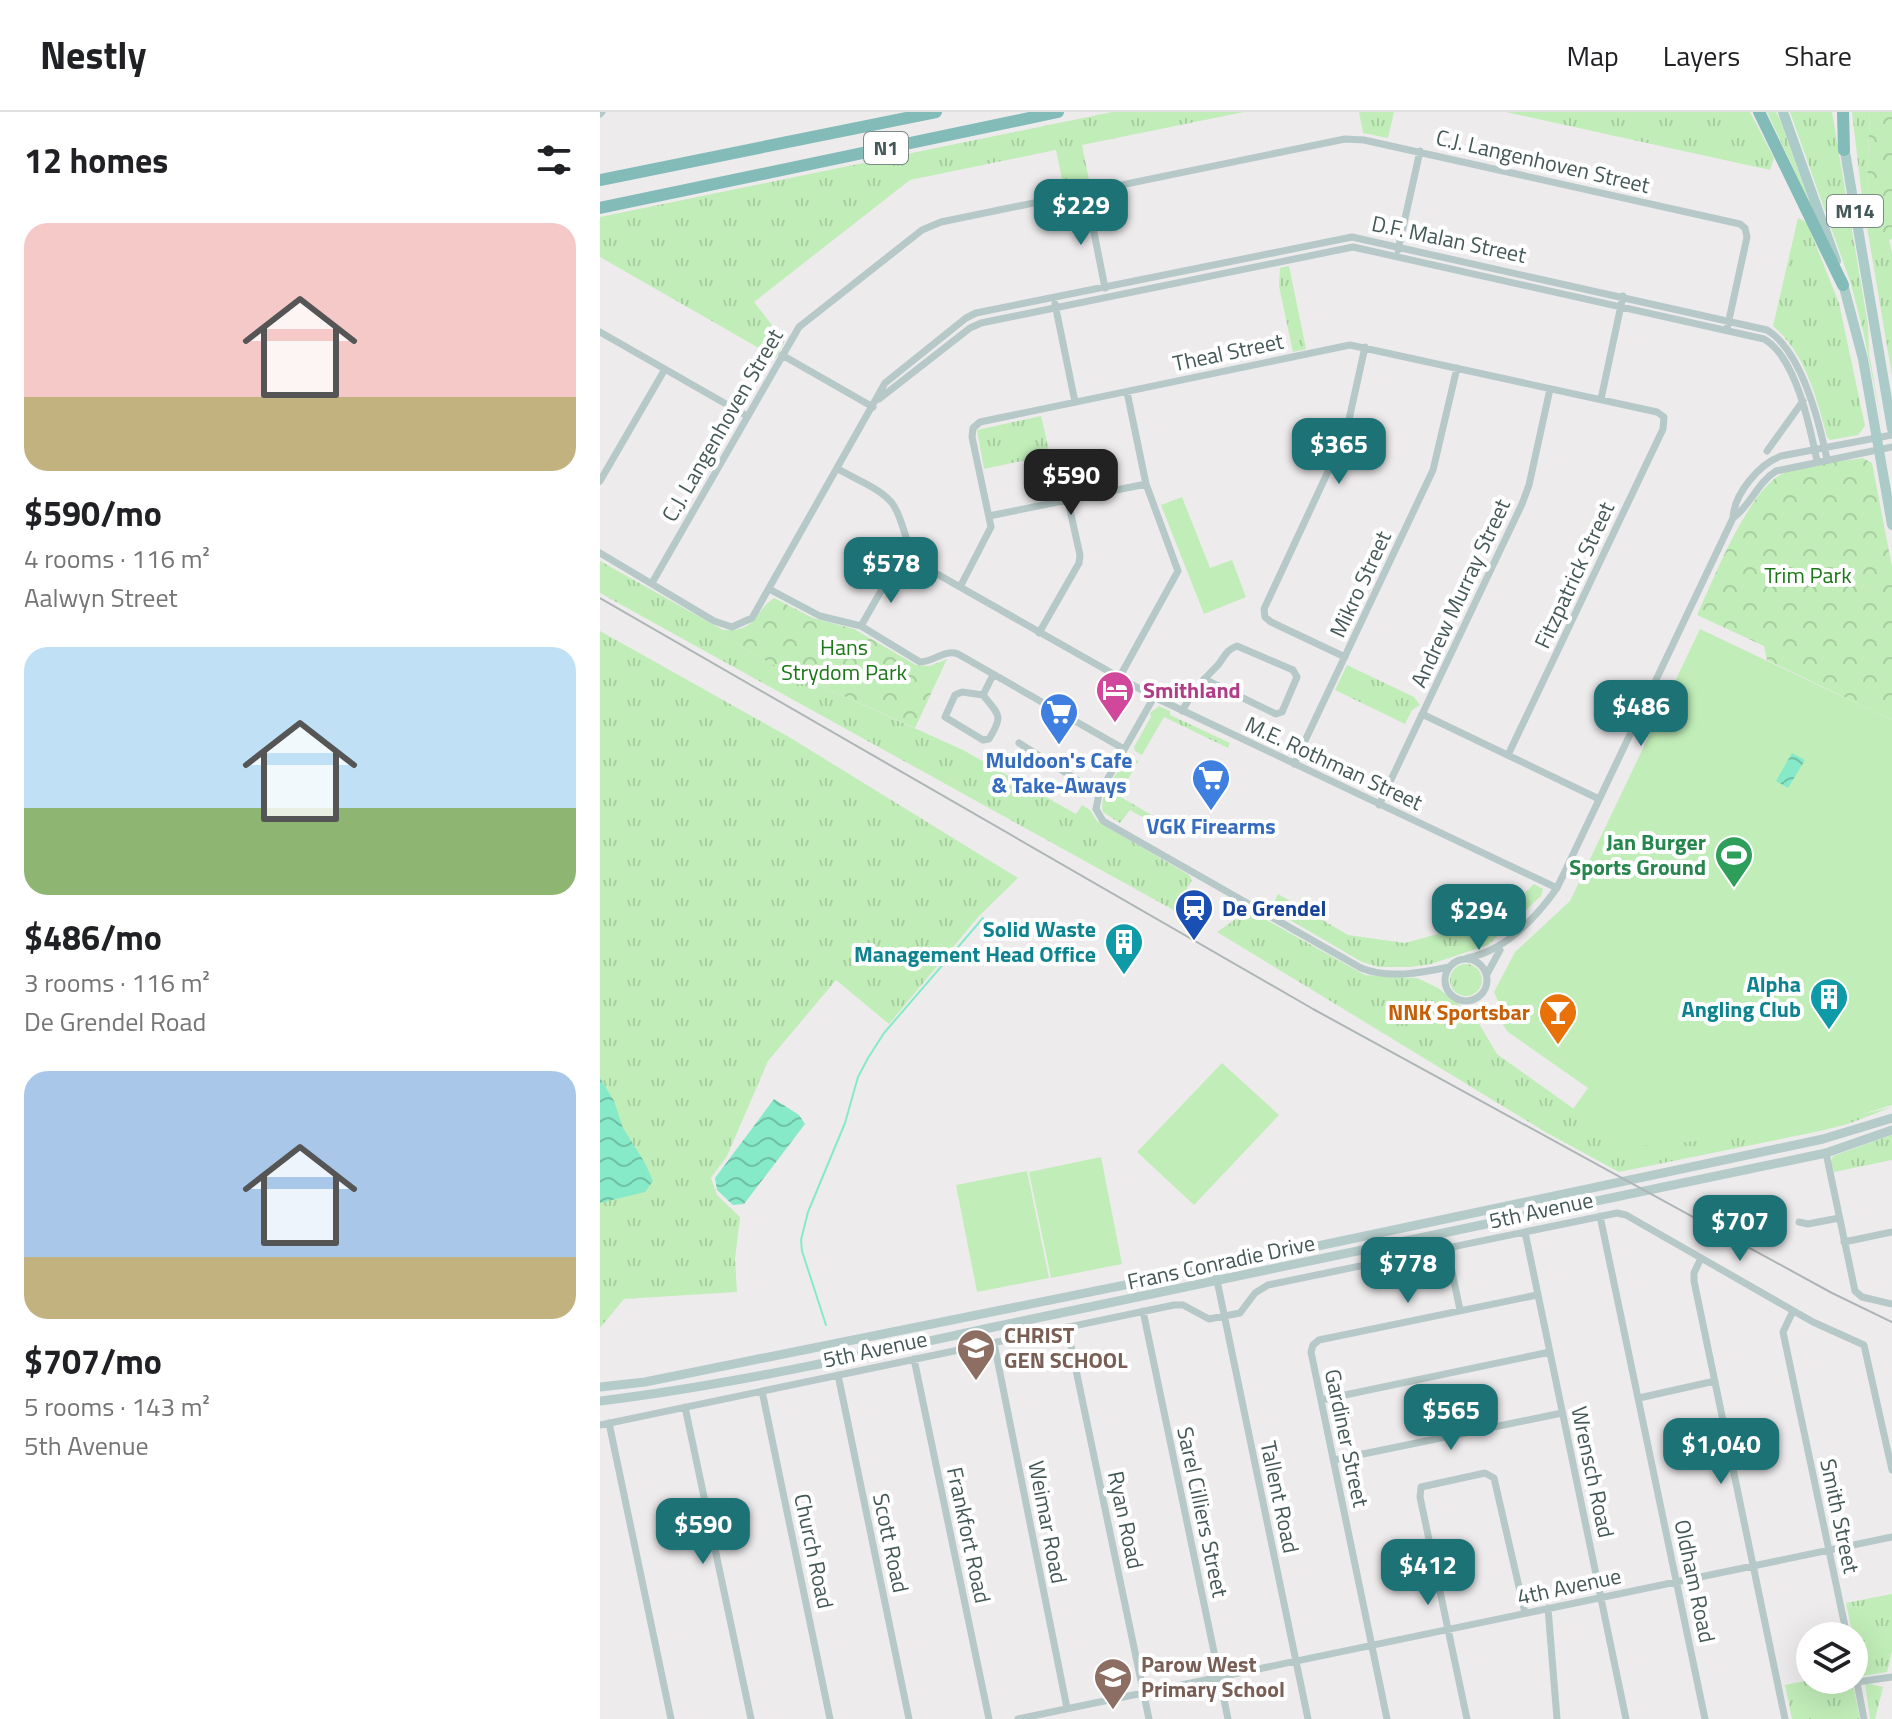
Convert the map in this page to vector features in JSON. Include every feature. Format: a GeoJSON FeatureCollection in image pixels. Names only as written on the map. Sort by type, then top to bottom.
{"type":"FeatureCollection","features":[{"type":"Feature","properties":{"kind":"highway","name":"N1"},"geometry":{"type":"LineString","coordinates":[[600,180],[936,112]]}},
{"type":"Feature","properties":{"kind":"highway","name":"N1"},"geometry":{"type":"LineString","coordinates":[[600,208],[1058,112]]}},
{"type":"Feature","properties":{"kind":"highway"},"geometry":{"type":"LineString","coordinates":[[1759,112],[1843,285]]}},
{"type":"Feature","properties":{"kind":"highway"},"geometry":{"type":"LineString","coordinates":[[1840,112],[1844,150]]}},
{"type":"Feature","properties":{"kind":"main road","name":"M14"},"geometry":{"type":"LineString","coordinates":[[1783,112],[1856,327],[1892,525]]}},
{"type":"Feature","properties":{"kind":"main road","name":"M14"},"geometry":{"type":"LineString","coordinates":[[1844,150],[1892,432]]}},
{"type":"Feature","properties":{"kind":"main road","name":"Frans Conradie Drive"},"geometry":{"type":"LineString","coordinates":[[600,1387],[671,1377],[1580,1190],[1823,1139],[1892,1118]]}},
{"type":"Feature","properties":{"kind":"main road","name":"Frans Conradie Drive"},"geometry":{"type":"LineString","coordinates":[[600,1401],[844,1358],[1217,1282],[1826,1153],[1892,1130]]}},
{"type":"Feature","properties":{"kind":"street","name":"C.J. Langenhoven Street"},"geometry":{"type":"LineString","coordinates":[[652,583],[782,355],[804,322],[926,228],[941,222],[1345,139],[1364,140],[1740,224],[1745,228],[1747,237],[1728,324]]}},
{"type":"Feature","properties":{"kind":"street"},"geometry":{"type":"LineString","coordinates":[[1396,256],[1420,151]]}},
{"type":"Feature","properties":{"kind":"street"},"geometry":{"type":"LineString","coordinates":[[1086,192],[1107,297]]}},
{"type":"Feature","properties":{"kind":"street","name":"D.F. Malan Street"},"geometry":{"type":"LineString","coordinates":[[652,583],[714,621],[732,627],[752,618],[882,387],[969,316],[1352,237],[1623,296],[1728,324],[1764,339],[1777,349],[1802,402],[1817,461]]}},
{"type":"Feature","properties":{"kind":"street","name":"D.F. Malan Street"},"geometry":{"type":"LineString","coordinates":[[873,407],[882,396],[975,324],[1348,248],[1622,307],[1767,330],[1783,343],[1811,399],[1827,459]]}},
{"type":"Feature","properties":{"kind":"street"},"geometry":{"type":"LineString","coordinates":[[1239,260],[1241,271]]}},
{"type":"Feature","properties":{"kind":"street"},"geometry":{"type":"LineString","coordinates":[[1601,399],[1623,296]]}},
{"type":"Feature","properties":{"kind":"street"},"geometry":{"type":"LineString","coordinates":[[1053,298],[1075,402]]}},
{"type":"Feature","properties":{"kind":"street"},"geometry":{"type":"LineString","coordinates":[[969,316],[975,324]]}},
{"type":"Feature","properties":{"kind":"street"},"geometry":{"type":"LineString","coordinates":[[600,332],[747,416]]}},
{"type":"Feature","properties":{"kind":"street","name":"Theal Street"},"geometry":{"type":"LineString","coordinates":[[960,587],[991,532],[972,437],[976,423],[1346,346],[1365,347],[1657,412]]}},
{"type":"Feature","properties":{"kind":"street"},"geometry":{"type":"LineString","coordinates":[[1345,657],[1271,622],[1265,617],[1264,609],[1346,433],[1365,347]]}},
{"type":"Feature","properties":{"kind":"street"},"geometry":{"type":"LineString","coordinates":[[782,355],[873,407]]}},
{"type":"Feature","properties":{"kind":"street","name":"Mikro Street"},"geometry":{"type":"LineString","coordinates":[[1294,764],[1437,461],[1457,368]]}},
{"type":"Feature","properties":{"kind":"street"},"geometry":{"type":"LineString","coordinates":[[600,481],[665,369]]}},
{"type":"Feature","properties":{"kind":"street","name":"Andrew Murray Street"},"geometry":{"type":"LineString","coordinates":[[1379,805],[1526,495],[1550,389]]}},
{"type":"Feature","properties":{"kind":"street"},"geometry":{"type":"LineString","coordinates":[[1119,678],[1178,571],[1146,484],[1127,392]]}},
{"type":"Feature","properties":{"kind":"street"},"geometry":{"type":"LineString","coordinates":[[1767,451],[1802,402],[1811,399]]}},
{"type":"Feature","properties":{"kind":"street","name":"Fitzpatrick Street"},"geometry":{"type":"LineString","coordinates":[[1508,755],[1663,429],[1664,417],[1657,412]]}},
{"type":"Feature","properties":{"kind":"street"},"geometry":{"type":"LineString","coordinates":[[1503,945],[1487,954],[1454,962],[1449,967],[1446,987],[1454,997],[1467,1001],[1478,997],[1486,987],[1490,964],[1503,945],[1540,911],[1557,888],[1733,518],[1735,506],[1764,465],[1781,456],[1876,438],[1892,432]]}},
{"type":"Feature","properties":{"kind":"street"},"geometry":{"type":"LineString","coordinates":[[1733,518],[1743,510],[1768,476],[1783,469],[1892,447]]}},
{"type":"Feature","properties":{"kind":"street","name":"M.E. Rothman Street"},"geometry":{"type":"LineString","coordinates":[[838,469],[890,501],[918,562],[960,587],[1154,697],[1557,888]]}},
{"type":"Feature","properties":{"kind":"street"},"geometry":{"type":"LineString","coordinates":[[989,516],[1146,484]]}},
{"type":"Feature","properties":{"kind":"street"},"geometry":{"type":"LineString","coordinates":[[1039,633],[1079,563],[1068,501]]}},
{"type":"Feature","properties":{"kind":"street"},"geometry":{"type":"LineString","coordinates":[[600,553],[652,583]]}},
{"type":"Feature","properties":{"kind":"street"},"geometry":{"type":"LineString","coordinates":[[861,626],[894,568]]}},
{"type":"Feature","properties":{"kind":"street"},"geometry":{"type":"LineString","coordinates":[[769,589],[820,616],[861,626],[920,662],[929,662],[953,652],[1124,749]]}},
{"type":"Feature","properties":{"kind":"street"},"geometry":{"type":"LineString","coordinates":[[1182,711],[1194,690],[1204,679],[1220,663],[1226,652],[1240,646],[1293,670],[1297,677],[1279,714],[1255,706],[1204,679]]}},
{"type":"Feature","properties":{"kind":"street"},"geometry":{"type":"LineString","coordinates":[[983,695],[993,675]]}},
{"type":"Feature","properties":{"kind":"street"},"geometry":{"type":"LineString","coordinates":[[958,693],[983,695],[1000,717],[986,740],[950,721],[945,714],[958,693]]}},
{"type":"Feature","properties":{"kind":"street"},"geometry":{"type":"LineString","coordinates":[[1154,697],[1099,794],[1096,809],[1106,823],[1361,968],[1374,972],[1405,973],[1449,967]]}},
{"type":"Feature","properties":{"kind":"street"},"geometry":{"type":"LineString","coordinates":[[1422,714],[1599,799]]}},
{"type":"Feature","properties":{"kind":"street"},"geometry":{"type":"LineString","coordinates":[[1019,743],[1099,794]]}},
{"type":"Feature","properties":{"kind":"street"},"geometry":{"type":"LineString","coordinates":[[1467,958],[1480,964],[1487,976]]}},
{"type":"Feature","properties":{"kind":"street"},"geometry":{"type":"LineString","coordinates":[[1826,1153],[1857,1293],[1892,1304]]}},
{"type":"Feature","properties":{"kind":"street","name":"5th Avenue"},"geometry":{"type":"LineString","coordinates":[[600,1425],[1143,1311],[1179,1305],[1204,1319],[1224,1316],[1243,1311],[1255,1293],[1268,1285],[1617,1213],[1626,1215],[1793,1311],[1861,1342],[1866,1347],[1892,1470]]}},
{"type":"Feature","properties":{"kind":"street","name":"Oldham Road"},"geometry":{"type":"LineString","coordinates":[[1600,1216],[1705,1719]]}},
{"type":"Feature","properties":{"kind":"street"},"geometry":{"type":"LineString","coordinates":[[1799,1222],[1808,1224],[1839,1218]]}},
{"type":"Feature","properties":{"kind":"street","name":"Wrensch Road"},"geometry":{"type":"LineString","coordinates":[[1525,1232],[1626,1719]]}},
{"type":"Feature","properties":{"kind":"street"},"geometry":{"type":"LineString","coordinates":[[1844,1242],[1892,1232]]}},
{"type":"Feature","properties":{"kind":"street"},"geometry":{"type":"LineString","coordinates":[[1447,1248],[1460,1310],[1537,1295]]}},
{"type":"Feature","properties":{"kind":"street"},"geometry":{"type":"LineString","coordinates":[[1701,1258],[1694,1281],[1785,1719]]}},
{"type":"Feature","properties":{"kind":"street","name":"Tallent Road"},"geometry":{"type":"LineString","coordinates":[[1214,1266],[1308,1719]]}},
{"type":"Feature","properties":{"kind":"street","name":"Gardiner Street"},"geometry":{"type":"LineString","coordinates":[[1387,1719],[1311,1352],[1319,1340],[1460,1310]]}},
{"type":"Feature","properties":{"kind":"street","name":"Sarel Cilliers Street"},"geometry":{"type":"LineString","coordinates":[[1143,1311],[1228,1719]]}},
{"type":"Feature","properties":{"kind":"street","name":"Smith Street"},"geometry":{"type":"LineString","coordinates":[[1793,1311],[1783,1332],[1844,1622]]}},
{"type":"Feature","properties":{"kind":"street","name":"Ryan Road"},"geometry":{"type":"LineString","coordinates":[[1067,1327],[1149,1719]]}},
{"type":"Feature","properties":{"kind":"street","name":"Weimar Road"},"geometry":{"type":"LineString","coordinates":[[994,1343],[1067,1708]]}},
{"type":"Feature","properties":{"kind":"street"},"geometry":{"type":"LineString","coordinates":[[1321,1400],[1550,1352]]}},
{"type":"Feature","properties":{"kind":"street","name":"Frankfort Road"},"geometry":{"type":"LineString","coordinates":[[914,1359],[989,1719]]}},
{"type":"Feature","properties":{"kind":"street","name":"Scott Road"},"geometry":{"type":"LineString","coordinates":[[838,1375],[909,1719]]}},
{"type":"Feature","properties":{"kind":"street"},"geometry":{"type":"LineString","coordinates":[[1639,1398],[1715,1381]]}},
{"type":"Feature","properties":{"kind":"street","name":"Church Road"},"geometry":{"type":"LineString","coordinates":[[762,1391],[830,1719]]}},
{"type":"Feature","properties":{"kind":"street"},"geometry":{"type":"LineString","coordinates":[[685,1407],[751,1719]]}},
{"type":"Feature","properties":{"kind":"street"},"geometry":{"type":"LineString","coordinates":[[1334,1460],[1562,1413]]}},
{"type":"Feature","properties":{"kind":"street"},"geometry":{"type":"LineString","coordinates":[[609,1423],[671,1719]]}},
{"type":"Feature","properties":{"kind":"street"},"geometry":{"type":"LineString","coordinates":[[1467,1719],[1420,1490],[1424,1486],[1480,1474],[1493,1476],[1525,1613]]}},
{"type":"Feature","properties":{"kind":"street","name":"4th Avenue"},"geometry":{"type":"LineString","coordinates":[[1018,1719],[1892,1537]]}},
{"type":"Feature","properties":{"kind":"street"},"geometry":{"type":"LineString","coordinates":[[1548,1608],[1557,1719]]}},
{"type":"Feature","properties":{"kind":"street"},"geometry":{"type":"LineString","coordinates":[[1868,1680],[1889,1676]]}},
{"type":"Feature","properties":{"kind":"street"},"geometry":{"type":"LineString","coordinates":[[1859,1694],[1864,1719]]}},
{"type":"Feature","properties":{"kind":"green space"},"geometry":{"type":"Polygon","coordinates":[[[1112,112],[1244,112],[1082,145],[1090,185],[1060,190],[1063,184],[1056,150],[910,180],[754,302],[776,330],[787,336],[776,358],[600,257],[600,217],[1112,112]]]}},
{"type":"Feature","properties":{"kind":"green space"},"geometry":{"type":"Polygon","coordinates":[[[1359,112],[1394,112],[1388,138],[1363,133],[1359,112]]]}},
{"type":"Feature","properties":{"kind":"green space"},"geometry":{"type":"Polygon","coordinates":[[[1506,112],[1750,112],[1774,158],[1770,170],[1506,112]]]}},
{"type":"Feature","properties":{"kind":"green space"},"geometry":{"type":"Polygon","coordinates":[[[1767,112],[1776,112],[1781,122],[1811,206],[1767,112]]]}},
{"type":"Feature","properties":{"kind":"green space"},"geometry":{"type":"Polygon","coordinates":[[[1790,112],[1832,112],[1882,426],[1851,284],[1790,112]]]}},
{"type":"Feature","properties":{"kind":"green space"},"geometry":{"type":"Polygon","coordinates":[[[1852,112],[1870,112],[1867,183],[1884,255],[1892,253],[1892,376],[1862,197],[1852,112]]]}},
{"type":"Feature","properties":{"kind":"green space"},"geometry":{"type":"Polygon","coordinates":[[[1870,112],[1892,112],[1892,239],[1889,240],[1892,253],[1883,255],[1867,183],[1870,112]]]}},
{"type":"Feature","properties":{"kind":"green space"},"geometry":{"type":"Polygon","coordinates":[[[1798,218],[1806,222],[1809,228],[1839,303],[1865,426],[1858,435],[1830,440],[1827,437],[1802,363],[1773,326],[1798,218]]]}},
{"type":"Feature","properties":{"kind":"green space"},"geometry":{"type":"Polygon","coordinates":[[[1289,266],[1306,349],[1293,352],[1279,286],[1280,268],[1289,266]]]}},
{"type":"Feature","properties":{"kind":"green space"},"geometry":{"type":"Polygon","coordinates":[[[1041,416],[1050,455],[984,469],[977,430],[1041,416]]]}},
{"type":"Feature","properties":{"kind":"green space","name":"Trim Park"},"geometry":{"type":"Polygon","coordinates":[[[1863,458],[1872,463],[1892,567],[1892,720],[1767,660],[1764,646],[1697,615],[1733,536],[1771,482],[1784,473],[1803,467],[1863,458]]]}},
{"type":"Feature","properties":{"kind":"green space"},"geometry":{"type":"Polygon","coordinates":[[[1182,497],[1210,568],[1232,560],[1246,597],[1204,614],[1161,505],[1182,497]]]}},
{"type":"Feature","properties":{"kind":"green space"},"geometry":{"type":"Polygon","coordinates":[[[600,561],[723,630],[725,637],[770,663],[963,750],[1076,814],[1082,805],[1090,810],[1097,821],[1189,875],[1192,880],[1178,903],[1177,912],[600,593],[600,561]]]}},
{"type":"Feature","properties":{"kind":"green space","name":"Hans Strydom Park"},"geometry":{"type":"Polygon","coordinates":[[[774,598],[813,618],[854,629],[916,665],[930,666],[947,659],[915,728],[770,663],[725,637],[723,630],[743,628],[774,598]]]}},
{"type":"Feature","properties":{"kind":"green space","name":"Jan Burger Sports Ground"},"geometry":{"type":"Polygon","coordinates":[[[1700,629],[1892,720],[1892,1105],[1807,1131],[1619,1148],[1570,1113],[1588,1088],[1508,1032],[1503,1025],[1504,1016],[1494,992],[1515,952],[1570,901],[1700,629]]]}},
{"type":"Feature","properties":{"kind":"green space"},"geometry":{"type":"Polygon","coordinates":[[[600,631],[789,737],[1018,878],[979,916],[889,1024],[836,980],[768,1061],[727,1156],[711,1178],[717,1195],[740,1217],[735,1259],[737,1292],[624,1299],[600,1328],[600,631]]]}},
{"type":"Feature","properties":{"kind":"green space"},"geometry":{"type":"Polygon","coordinates":[[[1347,665],[1414,697],[1420,705],[1412,710],[1405,724],[1335,690],[1347,665]]]}},
{"type":"Feature","properties":{"kind":"green space"},"geometry":{"type":"Polygon","coordinates":[[[1159,706],[1170,711],[1170,715],[1230,743],[1228,748],[1164,717],[1142,755],[1135,751],[1150,713],[1159,706]]]}},
{"type":"Feature","properties":{"kind":"green space"},"geometry":{"type":"Polygon","coordinates":[[[1128,757],[1138,761],[1119,796],[1162,821],[1169,832],[1130,810],[1120,823],[1103,812],[1106,791],[1128,757]]]}},
{"type":"Feature","properties":{"kind":"green space"},"geometry":{"type":"Polygon","coordinates":[[[1534,884],[1543,889],[1541,896],[1488,945],[1431,964],[1410,967],[1379,967],[1362,962],[1271,909],[1278,894],[1348,935],[1405,943],[1499,917],[1534,884]]]}},
{"type":"Feature","properties":{"kind":"green space"},"geometry":{"type":"Polygon","coordinates":[[[1246,912],[1259,919],[1261,917],[1365,975],[1417,978],[1438,988],[1475,1017],[1497,1054],[1609,1134],[1859,1115],[1892,1107],[1820,1131],[1619,1172],[1547,1133],[1217,932],[1246,912]]]}},
{"type":"Feature","properties":{"kind":"green space"},"geometry":{"type":"Polygon","coordinates":[[[1466,964],[1478,968],[1482,980],[1478,992],[1466,996],[1454,992],[1450,980],[1454,968],[1466,964]]]}},
{"type":"Feature","properties":{"kind":"green space"},"geometry":{"type":"Polygon","coordinates":[[[1222,1063],[1279,1115],[1194,1205],[1137,1152],[1222,1063]]]}},
{"type":"Feature","properties":{"kind":"green space"},"geometry":{"type":"Polygon","coordinates":[[[1892,1135],[1892,1160],[1834,1172],[1833,1156],[1892,1135]]]}},
{"type":"Feature","properties":{"kind":"green space"},"geometry":{"type":"Polygon","coordinates":[[[1101,1157],[1122,1264],[1051,1278],[1029,1172],[1101,1157]]]}},
{"type":"Feature","properties":{"kind":"green space"},"geometry":{"type":"Polygon","coordinates":[[[1027,1171],[1049,1278],[977,1292],[956,1185],[1027,1171]]]}},
{"type":"Feature","properties":{"kind":"green space"},"geometry":{"type":"Polygon","coordinates":[[[1892,1594],[1892,1651],[1887,1672],[1868,1675],[1868,1622],[1850,1622],[1846,1603],[1892,1594]]]}},
{"type":"Feature","properties":{"kind":"green space"},"geometry":{"type":"Polygon","coordinates":[[[1796,1683],[1796,1694],[1855,1694],[1860,1719],[1792,1719],[1785,1685],[1796,1683]]]}},
{"type":"Feature","properties":{"kind":"green space"},"geometry":{"type":"Polygon","coordinates":[[[1868,1684],[1883,1687],[1875,1719],[1870,1719],[1868,1684]]]}},
{"type":"Feature","properties":{"kind":"water"},"geometry":{"type":"Polygon","coordinates":[[[1792,753],[1805,760],[1788,788],[1776,781],[1792,753]]]}},
{"type":"Feature","properties":{"kind":"water"},"geometry":{"type":"Polygon","coordinates":[[[600,1078],[614,1101],[623,1128],[653,1181],[645,1192],[600,1203],[600,1078]]]}},
{"type":"Feature","properties":{"kind":"water"},"geometry":{"type":"Polygon","coordinates":[[[774,1099],[799,1115],[805,1124],[744,1204],[733,1205],[717,1190],[715,1178],[774,1099]]]}},
{"type":"Feature","properties":{"kind":"waterway"},"geometry":{"type":"LineString","coordinates":[[826,1325],[801,1240],[808,1212],[845,1123],[858,1077],[884,1033],[983,918]]}},
{"type":"Feature","properties":{"kind":"railway"},"geometry":{"type":"LineString","coordinates":[[600,598],[1313,1009],[1832,1293],[1892,1322]]}},
{"type":"Feature","properties":{"kind":"place","name":"Smithland"},"geometry":{"type":"Point","coordinates":[1115,724]}},
{"type":"Feature","properties":{"kind":"place","name":"Muldoon's Cafe & Take-Aways"},"geometry":{"type":"Point","coordinates":[1059,746]}},
{"type":"Feature","properties":{"kind":"place","name":"VGK Firearms"},"geometry":{"type":"Point","coordinates":[1211,812]}},
{"type":"Feature","properties":{"kind":"place","name":"Jan Burger Sports Ground"},"geometry":{"type":"Point","coordinates":[1734,889]}},
{"type":"Feature","properties":{"kind":"place","name":"De Grendel"},"geometry":{"type":"Point","coordinates":[1194,942]}},
{"type":"Feature","properties":{"kind":"place","name":"Solid Waste Management Head Office"},"geometry":{"type":"Point","coordinates":[1124,976]}},
{"type":"Feature","properties":{"kind":"place","name":"Alpha Angling Club"},"geometry":{"type":"Point","coordinates":[1829,1031]}},
{"type":"Feature","properties":{"kind":"place","name":"NNK Sportsbar"},"geometry":{"type":"Point","coordinates":[1558,1046]}},
{"type":"Feature","properties":{"kind":"place","name":"CHRIST GEN SCHOOL"},"geometry":{"type":"Point","coordinates":[976,1382]}},
{"type":"Feature","properties":{"kind":"place","name":"Parow West Primary School"},"geometry":{"type":"Point","coordinates":[1113,1711]}}]}
